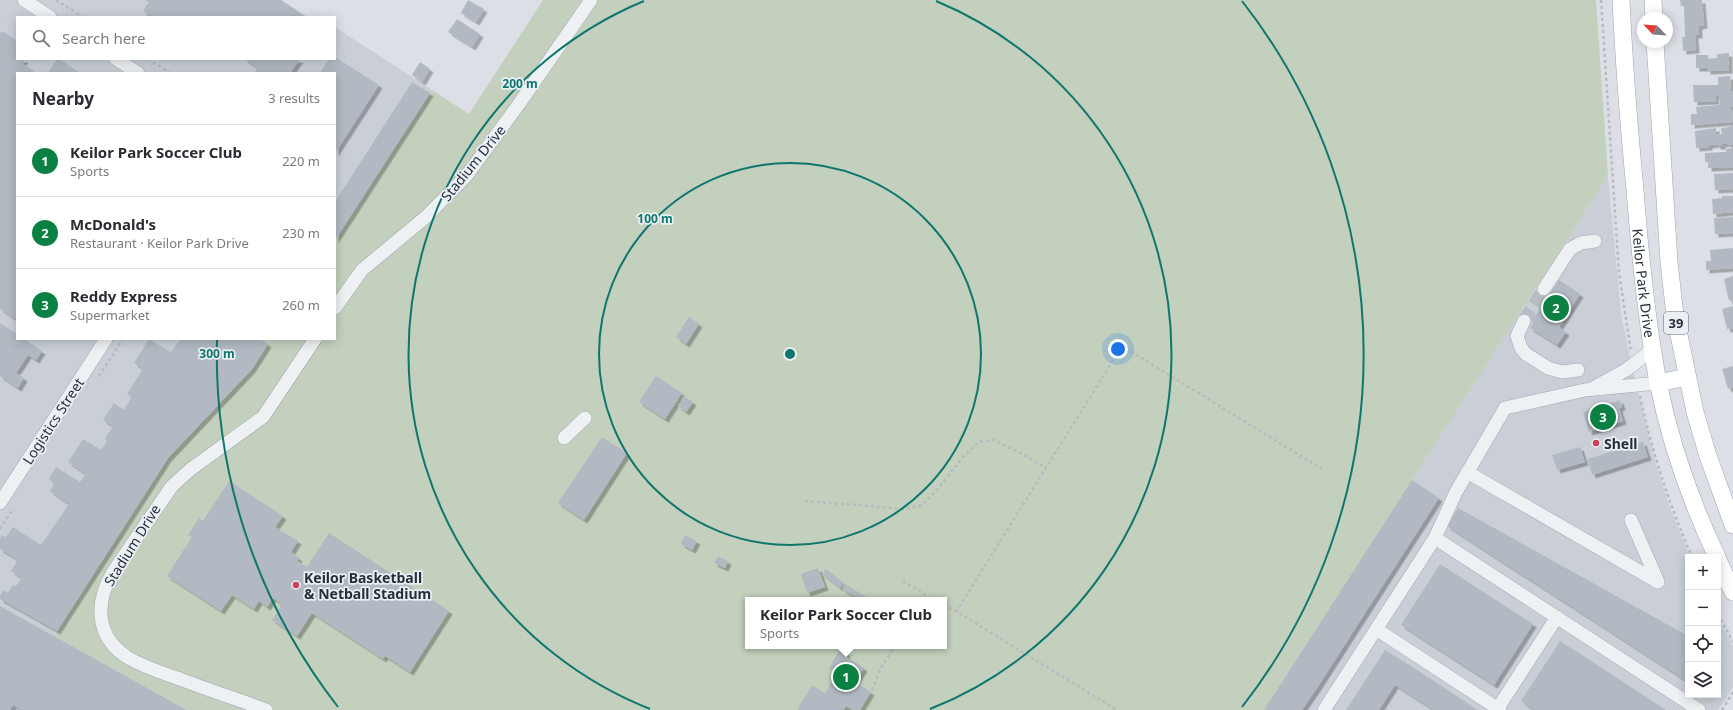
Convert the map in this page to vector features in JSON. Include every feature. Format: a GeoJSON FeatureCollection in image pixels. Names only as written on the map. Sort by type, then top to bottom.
{"type":"FeatureCollection","features":[{"type":"Feature","properties":{"kind":"main road","name":"Keilor Park Drive"},"geometry":{"type":"LineString","coordinates":[[1621,0],[1625,84],[1643,284],[1652,350],[1658,383],[1674,444],[1686,481],[1716,554]]}},
{"type":"Feature","properties":{"kind":"main road"},"geometry":{"type":"LineString","coordinates":[[1653,0],[1654,12]]}},
{"type":"Feature","properties":{"kind":"main road","name":"Keilor Park Drive"},"geometry":{"type":"LineString","coordinates":[[1655,48],[1669,262],[1675,316],[1687,377],[1708,456],[1733,525]]}},
{"type":"Feature","properties":{"kind":"main road"},"geometry":{"type":"LineString","coordinates":[[1658,383],[1687,377]]}},
{"type":"Feature","properties":{"kind":"main road"},"geometry":{"type":"LineString","coordinates":[[1721,566],[1733,592]]}},
{"type":"Feature","properties":{"kind":"street"},"geometry":{"type":"LineString","coordinates":[[24,0],[48,16]]}},
{"type":"Feature","properties":{"kind":"street","name":"Stadium Drive"},"geometry":{"type":"LineString","coordinates":[[336,307],[362,270],[427,216],[467,175],[519,104],[591,0]]}},
{"type":"Feature","properties":{"kind":"street"},"geometry":{"type":"LineString","coordinates":[[118,60],[136,72]]}},
{"type":"Feature","properties":{"kind":"street"},"geometry":{"type":"LineString","coordinates":[[1544,289],[1570,249],[1581,243],[1594,241]]}},
{"type":"Feature","properties":{"kind":"street"},"geometry":{"type":"LineString","coordinates":[[1524,321],[1517,336],[1521,348],[1526,354],[1553,370],[1562,372],[1578,370]]}},
{"type":"Feature","properties":{"kind":"street","name":"Logistics Street"},"geometry":{"type":"LineString","coordinates":[[0,503],[105,340]]}},
{"type":"Feature","properties":{"kind":"street","name":"Stadium Drive"},"geometry":{"type":"LineString","coordinates":[[266,710],[157,671],[127,657],[115,647],[106,636],[100,617],[101,599],[107,581],[172,486],[191,469],[263,417],[314,340]]}},
{"type":"Feature","properties":{"kind":"street"},"geometry":{"type":"LineString","coordinates":[[1590,390],[1630,368],[1652,350]]}},
{"type":"Feature","properties":{"kind":"street"},"geometry":{"type":"LineString","coordinates":[[1324,710],[1435,538],[1456,492],[1505,408],[1590,390],[1658,383]]}},
{"type":"Feature","properties":{"kind":"street"},"geometry":{"type":"LineString","coordinates":[[564,438],[585,418]]}},
{"type":"Feature","properties":{"kind":"street"},"geometry":{"type":"LineString","coordinates":[[1467,472],[1658,582],[1631,520]]}},
{"type":"Feature","properties":{"kind":"street"},"geometry":{"type":"LineString","coordinates":[[1435,538],[1697,709]]}},
{"type":"Feature","properties":{"kind":"street"},"geometry":{"type":"LineString","coordinates":[[1376,629],[1499,709],[1557,617]]}},
{"type":"Feature","properties":{"kind":"path"},"geometry":{"type":"LineString","coordinates":[[56,0],[81,16]]}},
{"type":"Feature","properties":{"kind":"path"},"geometry":{"type":"LineString","coordinates":[[150,60],[168,72]]}},
{"type":"Feature","properties":{"kind":"path"},"geometry":{"type":"LineString","coordinates":[[956,612],[1122,346],[1322,469]]}},
{"type":"Feature","properties":{"kind":"path"},"geometry":{"type":"LineString","coordinates":[[806,501],[905,509],[922,505],[938,489],[963,457],[979,442],[993,440],[1017,451],[1046,468]]}},
{"type":"Feature","properties":{"kind":"path"},"geometry":{"type":"LineString","coordinates":[[903,581],[929,597]]}},
{"type":"Feature","properties":{"kind":"path"},"geometry":{"type":"LineString","coordinates":[[947,606],[1118,710]]}},
{"type":"Feature","properties":{"kind":"path"},"geometry":{"type":"LineString","coordinates":[[1721,620],[1733,642]]}},
{"type":"Feature","properties":{"kind":"path"},"geometry":{"type":"LineString","coordinates":[[872,690],[881,668],[893,649]]}},
{"type":"Feature","properties":{"kind":"path"},"geometry":{"type":"LineString","coordinates":[[1722,710],[1733,692]]}},
{"type":"Feature","properties":{"kind":"shaded area"},"geometry":{"type":"Polygon","coordinates":[[[0,0],[281,0],[305,16],[16,16],[16,60],[336,60],[336,28],[432,90],[336,238],[336,72],[16,72],[16,340],[270,340],[252,369],[168,458],[54,635],[187,710],[0,710],[0,0]]]}},
{"type":"Feature","properties":{"kind":"shaded area"},"geometry":{"type":"Polygon","coordinates":[[[1608,176],[1621,313],[1630,358],[1656,465],[1671,511],[1689,554],[1685,554],[1685,698],[1721,698],[1721,624],[1733,646],[1733,687],[1718,710],[1264,710],[1608,176]]]}},
{"type":"Feature","properties":{"kind":"green space"},"geometry":{"type":"Polygon","coordinates":[[[543,0],[1596,0],[1608,176],[1264,710],[187,710],[54,636],[168,458],[252,369],[270,340],[336,340],[336,238],[432,90],[469,114],[543,0]]]}},
{"type":"Feature","properties":{"kind":"building"},"geometry":{"type":"Polygon","coordinates":[[[145,0],[281,0],[305,16],[150,16],[143,11],[149,2],[145,0]]]}},
{"type":"Feature","properties":{"kind":"building"},"geometry":{"type":"Polygon","coordinates":[[[468,0],[484,9],[476,22],[461,13],[468,0]]]}},
{"type":"Feature","properties":{"kind":"building"},"geometry":{"type":"Polygon","coordinates":[[[1680,0],[1702,0],[1704,25],[1699,26],[1699,35],[1695,35],[1696,50],[1683,51],[1682,37],[1685,37],[1684,6],[1681,6],[1680,0]]]}},
{"type":"Feature","properties":{"kind":"building"},"geometry":{"type":"Polygon","coordinates":[[[457,19],[480,34],[472,47],[448,32],[457,19]]]}},
{"type":"Feature","properties":{"kind":"building"},"geometry":{"type":"Polygon","coordinates":[[[2,31],[16,40],[16,60],[24,60],[22,63],[35,72],[16,72],[16,319],[0,309],[0,34],[2,31]]]}},
{"type":"Feature","properties":{"kind":"building"},"geometry":{"type":"Polygon","coordinates":[[[1729,53],[1729,70],[1707,71],[1707,68],[1696,68],[1696,55],[1708,55],[1708,59],[1717,58],[1717,54],[1729,53]]]}},
{"type":"Feature","properties":{"kind":"building"},"geometry":{"type":"Polygon","coordinates":[[[336,58],[379,85],[336,151],[336,72],[321,72],[328,60],[336,60],[336,58]]]}},
{"type":"Feature","properties":{"kind":"building"},"geometry":{"type":"Polygon","coordinates":[[[56,60],[61,60],[79,72],[49,72],[56,60]]]}},
{"type":"Feature","properties":{"kind":"building"},"geometry":{"type":"Polygon","coordinates":[[[246,60],[299,60],[291,72],[255,72],[258,68],[246,60]]]}},
{"type":"Feature","properties":{"kind":"building"},"geometry":{"type":"Polygon","coordinates":[[[420,62],[430,69],[422,82],[412,75],[420,62]]]}},
{"type":"Feature","properties":{"kind":"building"},"geometry":{"type":"Polygon","coordinates":[[[1730,76],[1731,91],[1733,92],[1733,107],[1731,107],[1731,110],[1733,110],[1732,122],[1691,125],[1691,114],[1697,114],[1696,107],[1720,105],[1719,95],[1715,96],[1716,101],[1694,102],[1693,85],[1718,85],[1718,77],[1730,76]]]}},
{"type":"Feature","properties":{"kind":"building"},"geometry":{"type":"Polygon","coordinates":[[[412,82],[430,93],[336,238],[336,200],[412,82]]]}},
{"type":"Feature","properties":{"kind":"building"},"geometry":{"type":"Polygon","coordinates":[[[1730,125],[1733,125],[1733,145],[1728,145],[1728,143],[1722,144],[1722,146],[1717,146],[1717,144],[1709,145],[1709,147],[1696,148],[1695,131],[1716,128],[1716,134],[1722,134],[1721,128],[1730,127],[1730,125]]]}},
{"type":"Feature","properties":{"kind":"building"},"geometry":{"type":"Polygon","coordinates":[[[1733,148],[1733,167],[1708,168],[1708,162],[1705,162],[1705,153],[1726,152],[1726,149],[1733,148]]]}},
{"type":"Feature","properties":{"kind":"building"},"geometry":{"type":"Polygon","coordinates":[[[1733,173],[1733,189],[1715,190],[1714,174],[1733,173]]]}},
{"type":"Feature","properties":{"kind":"building"},"geometry":{"type":"Polygon","coordinates":[[[1722,196],[1733,196],[1733,212],[1713,214],[1712,199],[1722,198],[1722,196]]]}},
{"type":"Feature","properties":{"kind":"building"},"geometry":{"type":"Polygon","coordinates":[[[1733,217],[1733,233],[1715,234],[1714,218],[1733,217]]]}},
{"type":"Feature","properties":{"kind":"building"},"geometry":{"type":"Polygon","coordinates":[[[1733,248],[1733,268],[1706,270],[1706,261],[1711,261],[1710,250],[1733,248]]]}},
{"type":"Feature","properties":{"kind":"building"},"geometry":{"type":"Polygon","coordinates":[[[1733,276],[1733,300],[1729,301],[1724,279],[1733,276]]]}},
{"type":"Feature","properties":{"kind":"building"},"geometry":{"type":"Polygon","coordinates":[[[1559,280],[1580,294],[1559,327],[1566,332],[1557,345],[1530,328],[1534,322],[1532,321],[1559,280]]]}},
{"type":"Feature","properties":{"kind":"building"},"geometry":{"type":"Polygon","coordinates":[[[1733,306],[1733,328],[1727,329],[1722,309],[1733,306]]]}},
{"type":"Feature","properties":{"kind":"building"},"geometry":{"type":"Polygon","coordinates":[[[689,317],[699,324],[686,344],[676,337],[689,317]]]}},
{"type":"Feature","properties":{"kind":"building"},"geometry":{"type":"Polygon","coordinates":[[[0,323],[16,333],[16,340],[26,340],[42,351],[36,360],[28,355],[16,373],[24,378],[18,388],[0,376],[0,323]]]}},
{"type":"Feature","properties":{"kind":"building"},"geometry":{"type":"Polygon","coordinates":[[[148,340],[171,352],[179,340],[262,340],[268,344],[252,369],[168,458],[57,631],[0,599],[3,590],[8,593],[13,585],[16,586],[22,578],[11,571],[18,560],[0,549],[0,539],[2,535],[6,537],[13,527],[41,545],[69,504],[50,491],[55,483],[49,479],[56,467],[80,482],[86,474],[68,462],[83,439],[101,450],[107,441],[105,439],[113,426],[103,420],[114,403],[124,410],[132,397],[127,394],[143,369],[134,363],[148,340]]]}},
{"type":"Feature","properties":{"kind":"building"},"geometry":{"type":"Polygon","coordinates":[[[1733,366],[1733,387],[1728,389],[1722,369],[1733,366]]]}},
{"type":"Feature","properties":{"kind":"building"},"geometry":{"type":"Polygon","coordinates":[[[656,376],[682,393],[665,419],[639,402],[656,376]]]}},
{"type":"Feature","properties":{"kind":"building"},"geometry":{"type":"Polygon","coordinates":[[[684,396],[693,402],[686,412],[678,406],[684,396]]]}},
{"type":"Feature","properties":{"kind":"building"},"geometry":{"type":"Polygon","coordinates":[[[1620,400],[1622,407],[1619,408],[1623,421],[1589,432],[1583,412],[1620,400]]]}},
{"type":"Feature","properties":{"kind":"building"},"geometry":{"type":"Polygon","coordinates":[[[602,437],[627,453],[584,520],[558,503],[602,437]]]}},
{"type":"Feature","properties":{"kind":"building"},"geometry":{"type":"Polygon","coordinates":[[[1643,442],[1648,457],[1592,475],[1588,459],[1643,442]]]}},
{"type":"Feature","properties":{"kind":"building"},"geometry":{"type":"Polygon","coordinates":[[[1580,447],[1585,462],[1557,470],[1552,455],[1580,447]]]}},
{"type":"Feature","properties":{"kind":"building"},"geometry":{"type":"Polygon","coordinates":[[[1412,480],[1439,498],[1317,688],[1302,710],[1264,710],[1412,480]]]}},
{"type":"Feature","properties":{"kind":"building","name":"Keilor Basketball & Netball Stadium"},"geometry":{"type":"Polygon","coordinates":[[[229,481],[283,516],[275,527],[298,541],[291,552],[299,558],[297,561],[307,567],[329,533],[449,611],[410,672],[385,656],[383,659],[312,613],[297,636],[272,620],[282,604],[273,598],[267,607],[259,601],[254,609],[232,595],[221,611],[167,576],[192,537],[188,535],[199,518],[203,521],[229,481]]]}},
{"type":"Feature","properties":{"kind":"building"},"geometry":{"type":"Polygon","coordinates":[[[1458,508],[1685,634],[1685,680],[1447,526],[1458,508]]]}},
{"type":"Feature","properties":{"kind":"building"},"geometry":{"type":"Polygon","coordinates":[[[685,535],[697,541],[692,550],[681,544],[685,535]]]}},
{"type":"Feature","properties":{"kind":"building"},"geometry":{"type":"Polygon","coordinates":[[[718,556],[728,561],[725,568],[714,563],[718,556]]]}},
{"type":"Feature","properties":{"kind":"building"},"geometry":{"type":"Polygon","coordinates":[[[1440,564],[1533,624],[1494,685],[1401,625],[1440,564]]]}},
{"type":"Feature","properties":{"kind":"building"},"geometry":{"type":"Polygon","coordinates":[[[818,568],[825,587],[807,593],[801,574],[818,568]]]}},
{"type":"Feature","properties":{"kind":"building"},"geometry":{"type":"Polygon","coordinates":[[[826,569],[844,583],[840,588],[822,574],[826,569]]]}},
{"type":"Feature","properties":{"kind":"building"},"geometry":{"type":"Polygon","coordinates":[[[845,584],[866,597],[855,597],[842,589],[845,584]]]}},
{"type":"Feature","properties":{"kind":"building"},"geometry":{"type":"Polygon","coordinates":[[[0,606],[187,710],[22,710],[13,705],[10,710],[0,710],[0,606]]]}},
{"type":"Feature","properties":{"kind":"building"},"geometry":{"type":"Polygon","coordinates":[[[1560,641],[1666,710],[1534,710],[1521,701],[1560,641]]]}},
{"type":"Feature","properties":{"kind":"building"},"geometry":{"type":"Polygon","coordinates":[[[840,649],[847,653],[845,656],[864,668],[855,682],[871,692],[860,710],[853,710],[846,706],[843,710],[797,710],[812,685],[825,693],[837,673],[829,668],[840,649]]]}},
{"type":"Feature","properties":{"kind":"building"},"geometry":{"type":"Polygon","coordinates":[[[1385,650],[1478,710],[1434,710],[1395,685],[1379,710],[1346,710],[1385,650]]]}},
{"type":"Feature","properties":{"kind":"tunnel"},"geometry":{"type":"LineString","coordinates":[[1524,321],[1544,289]]}},
{"type":"Feature","properties":{"kind":"place","name":"McDonald's"},"geometry":{"type":"Point","coordinates":[1556,308]}},
{"type":"Feature","properties":{"kind":"place","name":"Reddy Express"},"geometry":{"type":"Point","coordinates":[1603,417]}},
{"type":"Feature","properties":{"kind":"place","name":"Shell"},"geometry":{"type":"Point","coordinates":[1596,443]}},
{"type":"Feature","properties":{"kind":"place","name":"Keilor Basketball & Netball Stadium"},"geometry":{"type":"Point","coordinates":[296,585]}},
{"type":"Feature","properties":{"kind":"place","name":"Keilor Park Soccer Club"},"geometry":{"type":"Point","coordinates":[846,677]}}]}
